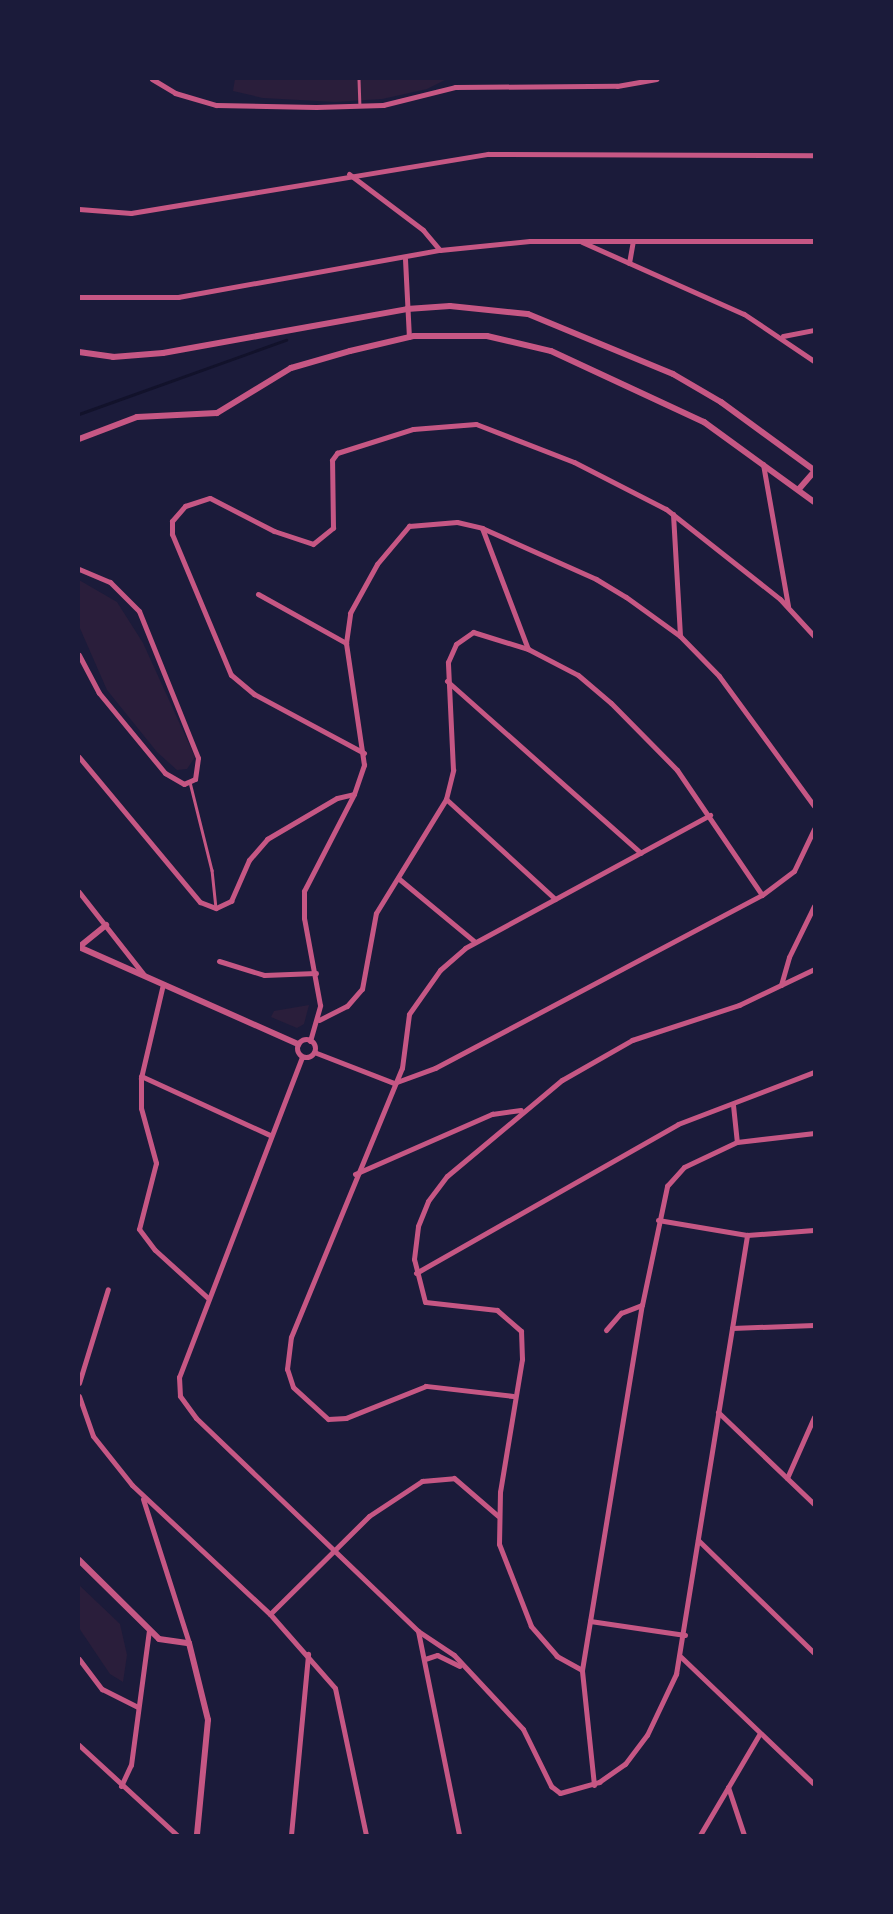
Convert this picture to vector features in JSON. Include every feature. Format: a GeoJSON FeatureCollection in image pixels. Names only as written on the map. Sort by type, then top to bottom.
{"type":"FeatureCollection","features":[{"type":"Feature","properties":{"kind":"street"},"geometry":{"type":"LineString","coordinates":[[152,79],[175,93],[216,106],[360,106],[412,99],[455,87],[617,86],[656,79]]}},
{"type":"Feature","properties":{"kind":"street"},"geometry":{"type":"LineString","coordinates":[[455,87],[459,79]]}},
{"type":"Feature","properties":{"kind":"street"},"geometry":{"type":"LineString","coordinates":[[530,87],[531,79]]}},
{"type":"Feature","properties":{"kind":"street"},"geometry":{"type":"LineString","coordinates":[[79,209],[131,213],[349,174],[530,152],[814,155]]}},
{"type":"Feature","properties":{"kind":"street"},"geometry":{"type":"LineString","coordinates":[[349,174],[423,230],[440,250]]}},
{"type":"Feature","properties":{"kind":"street"},"geometry":{"type":"LineString","coordinates":[[579,241],[783,336],[814,360]]}},
{"type":"Feature","properties":{"kind":"street"},"geometry":{"type":"LineString","coordinates":[[79,297],[178,297],[405,259],[440,250],[579,241],[814,241]]}},
{"type":"Feature","properties":{"kind":"street"},"geometry":{"type":"LineString","coordinates":[[629,263],[633,241]]}},
{"type":"Feature","properties":{"kind":"street"},"geometry":{"type":"LineString","coordinates":[[405,259],[409,337]]}},
{"type":"Feature","properties":{"kind":"street"},"geometry":{"type":"LineString","coordinates":[[79,352],[113,356],[163,354],[407,309],[486,308],[528,314],[569,329],[709,395],[814,471],[799,489]]}},
{"type":"Feature","properties":{"kind":"street"},"geometry":{"type":"LineString","coordinates":[[783,336],[814,330]]}},
{"type":"Feature","properties":{"kind":"street"},"geometry":{"type":"LineString","coordinates":[[79,439],[137,417],[217,413],[295,366],[409,337],[486,336],[551,351],[704,422],[762,461],[814,502]]}},
{"type":"Feature","properties":{"kind":"street"},"geometry":{"type":"LineString","coordinates":[[364,753],[254,694],[231,675],[172,534],[172,522],[185,506],[210,498],[274,531],[313,544],[333,528],[332,460],[337,453],[412,429],[461,423],[476,424],[574,461],[673,514],[788,606],[814,636]]}},
{"type":"Feature","properties":{"kind":"street"},"geometry":{"type":"LineString","coordinates":[[762,461],[788,606]]}},
{"type":"Feature","properties":{"kind":"street"},"geometry":{"type":"LineString","coordinates":[[673,514],[680,636]]}},
{"type":"Feature","properties":{"kind":"street"},"geometry":{"type":"LineString","coordinates":[[314,1052],[310,1041],[319,1020],[316,973],[304,918],[304,891],[355,794],[364,753],[346,643],[355,600],[404,530],[424,522],[482,528],[596,579],[680,636],[750,712],[814,806]]}},
{"type":"Feature","properties":{"kind":"street"},"geometry":{"type":"LineString","coordinates":[[482,528],[528,649]]}},
{"type":"Feature","properties":{"kind":"street"},"geometry":{"type":"LineString","coordinates":[[79,569],[110,582],[139,611],[198,758],[197,777],[184,784],[165,773],[99,693],[79,655]]}},
{"type":"Feature","properties":{"kind":"street"},"geometry":{"type":"LineString","coordinates":[[258,594],[346,643]]}},
{"type":"Feature","properties":{"kind":"street"},"geometry":{"type":"LineString","coordinates":[[319,1020],[347,1006],[362,989],[373,923],[446,799],[453,770],[447,681],[450,654],[472,632],[528,649],[578,675],[611,703],[677,771],[710,815],[762,895]]}},
{"type":"Feature","properties":{"kind":"street"},"geometry":{"type":"LineString","coordinates":[[447,681],[641,853]]}},
{"type":"Feature","properties":{"kind":"street"},"geometry":{"type":"LineString","coordinates":[[79,757],[200,902],[216,908],[231,901],[249,860],[267,839],[337,798],[355,794]]}},
{"type":"Feature","properties":{"kind":"street"},"geometry":{"type":"LineString","coordinates":[[446,799],[555,899]]}},
{"type":"Feature","properties":{"kind":"street"},"geometry":{"type":"LineString","coordinates":[[513,1396],[426,1386],[335,1420],[311,1408],[293,1387],[287,1369],[291,1337],[355,1174],[405,1059],[409,1014],[440,970],[475,943],[710,815]]}},
{"type":"Feature","properties":{"kind":"street"},"geometry":{"type":"LineString","coordinates":[[302,1057],[314,1052],[394,1083],[435,1068],[762,895],[794,871],[814,829]]}},
{"type":"Feature","properties":{"kind":"street"},"geometry":{"type":"LineString","coordinates":[[398,878],[475,943]]}},
{"type":"Feature","properties":{"kind":"street"},"geometry":{"type":"LineString","coordinates":[[79,892],[144,976]]}},
{"type":"Feature","properties":{"kind":"street"},"geometry":{"type":"LineString","coordinates":[[781,985],[789,957],[814,906]]}},
{"type":"Feature","properties":{"kind":"street"},"geometry":{"type":"LineString","coordinates":[[106,925],[79,947],[298,1045],[310,1041]]}},
{"type":"Feature","properties":{"kind":"street"},"geometry":{"type":"LineString","coordinates":[[219,961],[264,975],[316,973]]}},
{"type":"Feature","properties":{"kind":"street"},"geometry":{"type":"LineString","coordinates":[[582,1670],[557,1656],[531,1626],[501,1556],[498,1516],[513,1396],[523,1349],[517,1325],[488,1308],[427,1304],[416,1273],[416,1235],[432,1195],[447,1176],[562,1080],[632,1040],[718,1013],[814,969]]}},
{"type":"Feature","properties":{"kind":"street"},"geometry":{"type":"LineString","coordinates":[[163,984],[141,1076],[143,1119],[156,1163],[139,1229],[155,1250],[208,1298]]}},
{"type":"Feature","properties":{"kind":"street"},"geometry":{"type":"LineString","coordinates":[[298,1045],[302,1057],[179,1377],[184,1403],[418,1631],[433,1637],[523,1729],[556,1791],[594,1785],[613,1774],[641,1745],[668,1695],[681,1657],[685,1635],[747,1235]]}},
{"type":"Feature","properties":{"kind":"street"},"geometry":{"type":"LineString","coordinates":[[416,1273],[678,1124],[814,1072]]}},
{"type":"Feature","properties":{"kind":"street"},"geometry":{"type":"LineString","coordinates":[[141,1076],[270,1135]]}},
{"type":"Feature","properties":{"kind":"street"},"geometry":{"type":"LineString","coordinates":[[733,1105],[737,1142]]}},
{"type":"Feature","properties":{"kind":"street"},"geometry":{"type":"LineString","coordinates":[[355,1174],[492,1114],[523,1110]]}},
{"type":"Feature","properties":{"kind":"street"},"geometry":{"type":"LineString","coordinates":[[594,1785],[582,1670],[642,1305],[667,1186],[677,1172],[737,1142],[814,1133]]}},
{"type":"Feature","properties":{"kind":"street"},"geometry":{"type":"LineString","coordinates":[[658,1220],[747,1235],[814,1230]]}},
{"type":"Feature","properties":{"kind":"street"},"geometry":{"type":"LineString","coordinates":[[79,1383],[108,1289]]}},
{"type":"Feature","properties":{"kind":"street"},"geometry":{"type":"LineString","coordinates":[[606,1330],[621,1313],[642,1305]]}},
{"type":"Feature","properties":{"kind":"street"},"geometry":{"type":"LineString","coordinates":[[732,1328],[814,1325]]}},
{"type":"Feature","properties":{"kind":"street"},"geometry":{"type":"LineString","coordinates":[[79,1396],[93,1436],[142,1496],[270,1614],[307,1654],[339,1697],[366,1835]]}},
{"type":"Feature","properties":{"kind":"street"},"geometry":{"type":"LineString","coordinates":[[718,1412],[814,1504]]}},
{"type":"Feature","properties":{"kind":"street"},"geometry":{"type":"LineString","coordinates":[[787,1478],[814,1417]]}},
{"type":"Feature","properties":{"kind":"street"},"geometry":{"type":"LineString","coordinates":[[270,1614],[380,1507],[430,1478],[461,1482],[498,1516]]}},
{"type":"Feature","properties":{"kind":"street"},"geometry":{"type":"LineString","coordinates":[[142,1496],[189,1643],[208,1720],[208,1758],[197,1835]]}},
{"type":"Feature","properties":{"kind":"street"},"geometry":{"type":"LineString","coordinates":[[698,1540],[814,1653]]}},
{"type":"Feature","properties":{"kind":"street"},"geometry":{"type":"LineString","coordinates":[[79,1560],[163,1641],[189,1643]]}},
{"type":"Feature","properties":{"kind":"street"},"geometry":{"type":"LineString","coordinates":[[590,1621],[685,1635]]}},
{"type":"Feature","properties":{"kind":"street"},"geometry":{"type":"LineString","coordinates":[[121,1786],[130,1771],[149,1630]]}},
{"type":"Feature","properties":{"kind":"street"},"geometry":{"type":"LineString","coordinates":[[418,1631],[458,1835]]}},
{"type":"Feature","properties":{"kind":"street"},"geometry":{"type":"LineString","coordinates":[[291,1835],[307,1654]]}},
{"type":"Feature","properties":{"kind":"street"},"geometry":{"type":"LineString","coordinates":[[425,1660],[444,1657],[465,1669]]}},
{"type":"Feature","properties":{"kind":"street"},"geometry":{"type":"LineString","coordinates":[[681,1657],[813,1783]]}},
{"type":"Feature","properties":{"kind":"street"},"geometry":{"type":"LineString","coordinates":[[79,1659],[102,1689],[138,1707]]}},
{"type":"Feature","properties":{"kind":"street"},"geometry":{"type":"LineString","coordinates":[[700,1835],[760,1732]]}},
{"type":"Feature","properties":{"kind":"street"},"geometry":{"type":"LineString","coordinates":[[79,1745],[177,1835]]}},
{"type":"Feature","properties":{"kind":"street"},"geometry":{"type":"LineString","coordinates":[[728,1787],[744,1835]]}},
{"type":"Feature","properties":{"kind":"lane"},"geometry":{"type":"LineString","coordinates":[[359,79],[360,106]]}},
{"type":"Feature","properties":{"kind":"lane"},"geometry":{"type":"LineString","coordinates":[[190,782],[212,870],[216,908]]}},
{"type":"Feature","properties":{"kind":"shaded area"},"geometry":{"type":"Polygon","coordinates":[[[235,79],[447,79],[427,89],[382,99],[335,102],[263,98],[233,91],[235,79]]]}},
{"type":"Feature","properties":{"kind":"shaded area"},"geometry":{"type":"Polygon","coordinates":[[[79,580],[117,602],[143,643],[195,757],[187,769],[177,770],[157,752],[107,690],[79,626],[79,580]]]}},
{"type":"Feature","properties":{"kind":"shaded area"},"geometry":{"type":"Polygon","coordinates":[[[309,1005],[304,1024],[297,1028],[271,1017],[274,1011],[309,1005]]]}},
{"type":"Feature","properties":{"kind":"shaded area"},"geometry":{"type":"Polygon","coordinates":[[[79,1585],[120,1624],[127,1655],[123,1682],[110,1674],[79,1628],[79,1585]]]}},
{"type":"Feature","properties":{"kind":"waterway"},"geometry":{"type":"LineString","coordinates":[[79,414],[286,340]]}}]}
